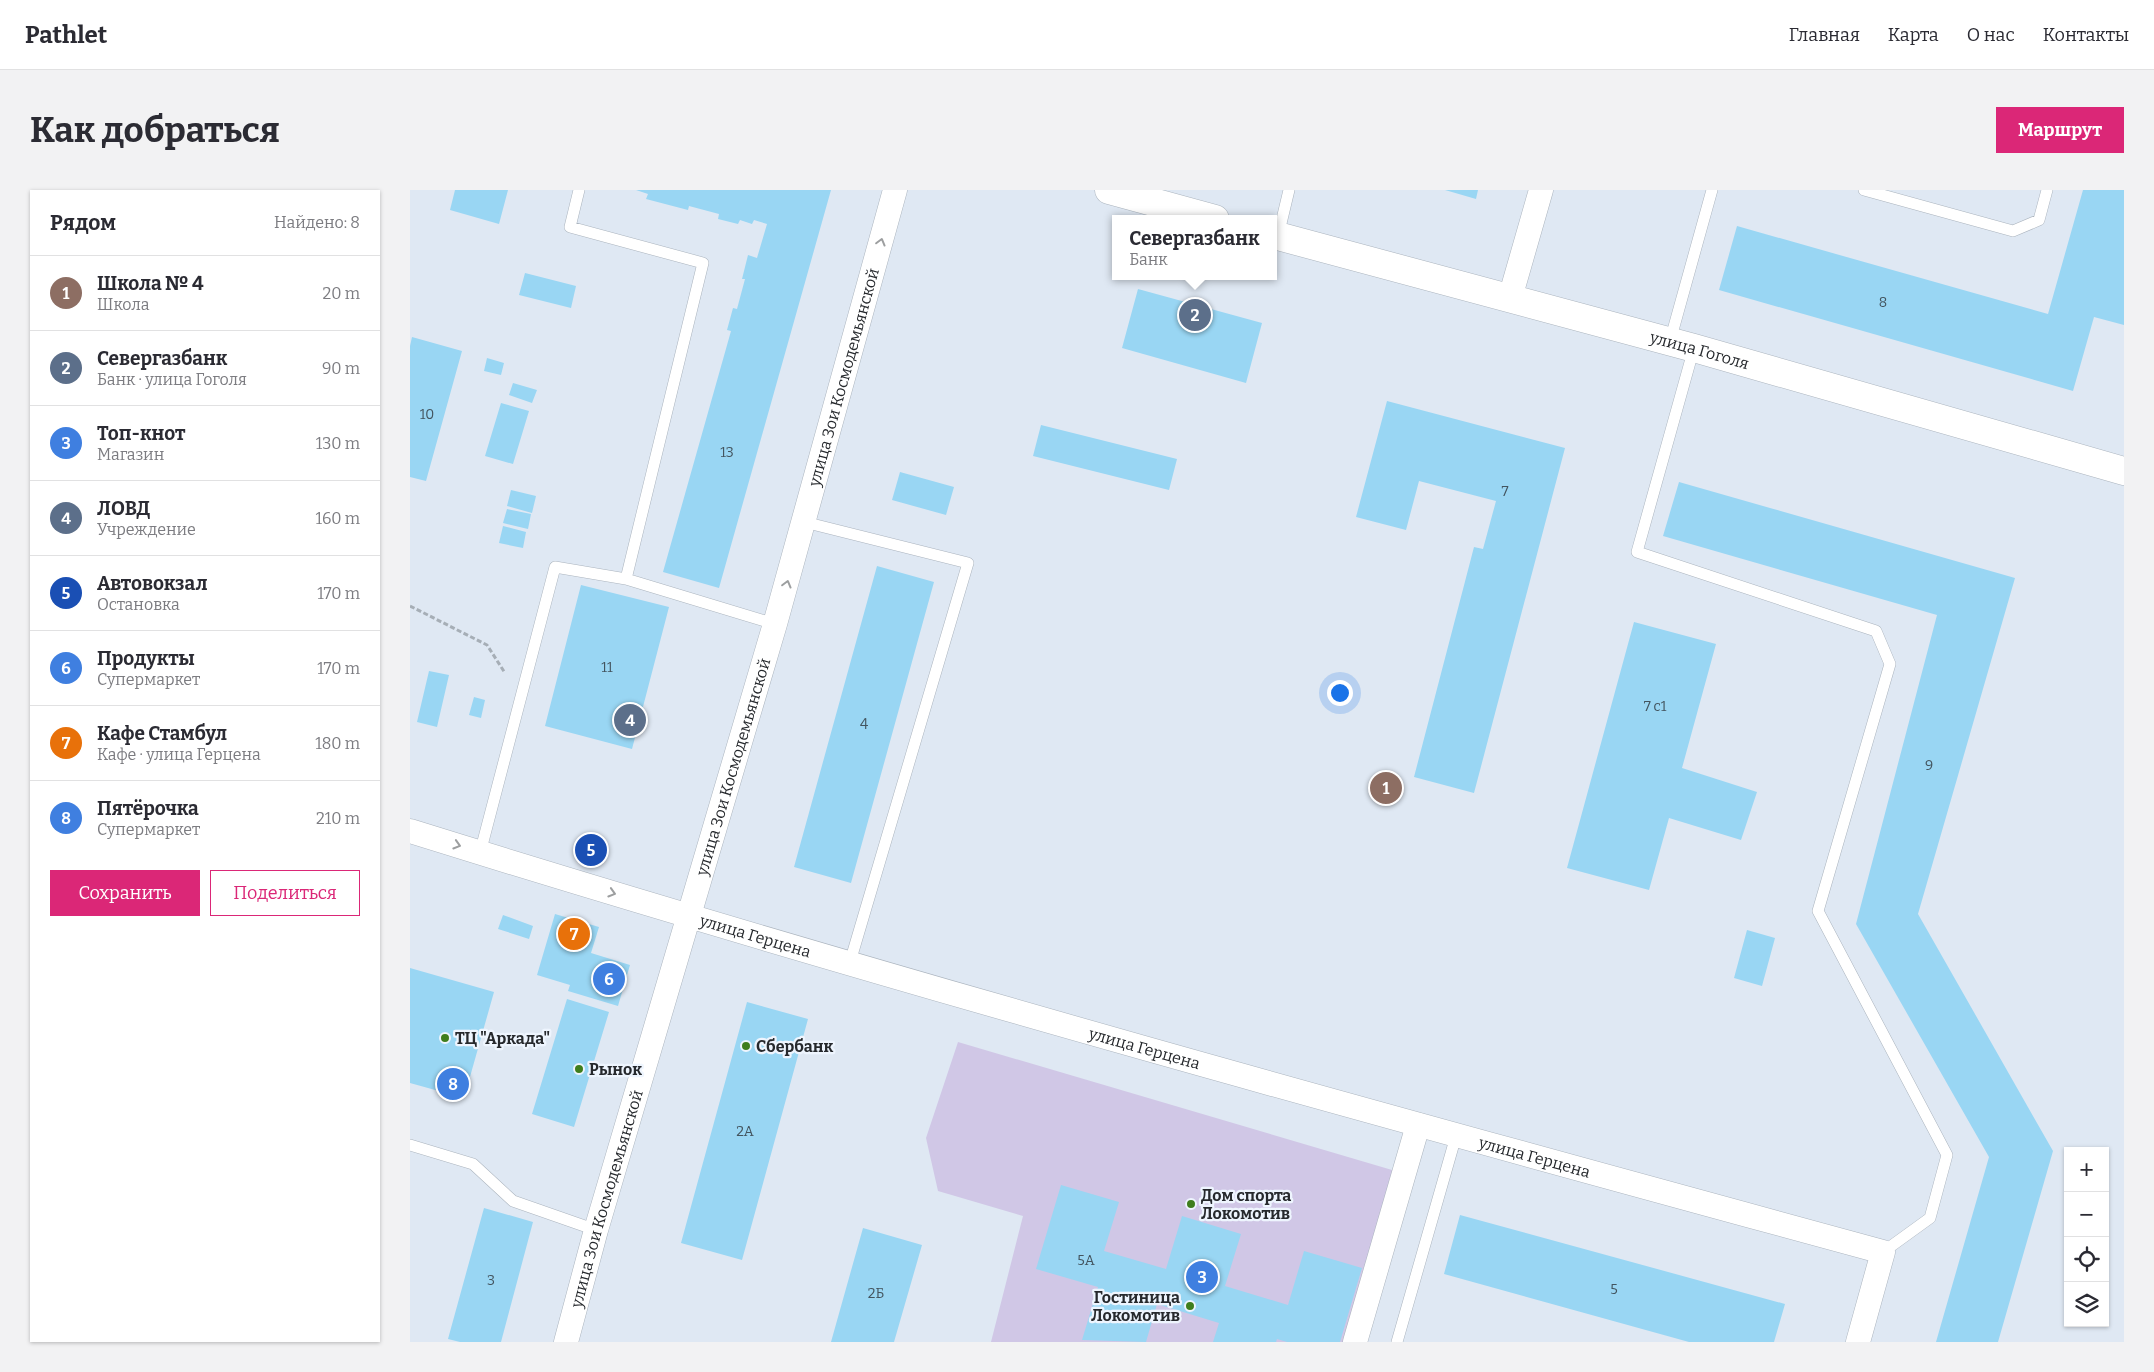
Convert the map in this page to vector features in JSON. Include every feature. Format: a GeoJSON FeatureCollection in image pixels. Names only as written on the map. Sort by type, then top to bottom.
{"type":"FeatureCollection","features":[{"type":"Feature","properties":{"kind":"main road"},"geometry":{"type":"LineString","coordinates":[[1126,192],[1202,215]]}},
{"type":"Feature","properties":{"kind":"main road","name":"улица Гоголя"},"geometry":{"type":"LineString","coordinates":[[1277,235],[1682,345],[2124,471]]}},
{"type":"Feature","properties":{"kind":"street","name":"улица Зои Космодемьянской"},"geometry":{"type":"LineString","coordinates":[[566,1342],[596,1230],[776,624],[895,190]]}},
{"type":"Feature","properties":{"kind":"street"},"geometry":{"type":"LineString","coordinates":[[1510,298],[1541,190]]}},
{"type":"Feature","properties":{"kind":"street","name":"улица Герцена"},"geometry":{"type":"LineString","coordinates":[[410,831],[688,916],[1456,1136],[1883,1252]]}},
{"type":"Feature","properties":{"kind":"street"},"geometry":{"type":"LineString","coordinates":[[1355,1342],[1418,1125]]}},
{"type":"Feature","properties":{"kind":"street"},"geometry":{"type":"LineString","coordinates":[[1858,1342],[1883,1252]]}},
{"type":"Feature","properties":{"kind":"lane"},"geometry":{"type":"LineString","coordinates":[[579,190],[570,227],[703,263],[626,579]]}},
{"type":"Feature","properties":{"kind":"lane"},"geometry":{"type":"LineString","coordinates":[[1277,232],[1289,190]]}},
{"type":"Feature","properties":{"kind":"lane"},"geometry":{"type":"LineString","coordinates":[[1712,190],[1682,345],[1637,552],[1876,631],[1890,664],[1818,911],[1947,1155],[1930,1218],[1883,1252]]}},
{"type":"Feature","properties":{"kind":"lane"},"geometry":{"type":"LineString","coordinates":[[1864,190],[2013,231],[2039,220],[2047,190]]}},
{"type":"Feature","properties":{"kind":"lane"},"geometry":{"type":"LineString","coordinates":[[804,522],[968,563],[850,962]]}},
{"type":"Feature","properties":{"kind":"lane"},"geometry":{"type":"LineString","coordinates":[[480,853],[555,567],[626,579],[776,624]]}},
{"type":"Feature","properties":{"kind":"lane"},"geometry":{"type":"LineString","coordinates":[[1397,1342],[1456,1136]]}},
{"type":"Feature","properties":{"kind":"lane"},"geometry":{"type":"LineString","coordinates":[[410,1145],[473,1164],[513,1201],[596,1230]]}},
{"type":"Feature","properties":{"kind":"path"},"geometry":{"type":"LineString","coordinates":[[410,606],[487,645],[520,697]]}},
{"type":"Feature","properties":{"kind":"shaded area","name":"Дом спорта Локомотив"},"geometry":{"type":"Polygon","coordinates":[[[958,1042],[1409,1175],[1366,1342],[991,1342],[1023,1216],[938,1191],[926,1138],[958,1042]]]}},
{"type":"Feature","properties":{"kind":"building"},"geometry":{"type":"Polygon","coordinates":[[[455,190],[508,190],[499,224],[450,210],[455,190]]]}},
{"type":"Feature","properties":{"kind":"building"},"geometry":{"type":"Polygon","coordinates":[[[636,190],[831,190],[719,588],[663,572],[731,331],[727,330],[733,308],[737,309],[745,279],[742,279],[748,255],[757,258],[767,224],[754,220],[752,224],[740,220],[738,224],[718,219],[719,214],[689,206],[688,210],[646,199],[648,194],[636,190]]]}},
{"type":"Feature","properties":{"kind":"building"},"geometry":{"type":"Polygon","coordinates":[[[1445,190],[1478,190],[1476,199],[1445,190]]]}},
{"type":"Feature","properties":{"kind":"building"},"geometry":{"type":"Polygon","coordinates":[[[2083,190],[2124,190],[2124,325],[2094,317],[2073,391],[1719,290],[1737,226],[2048,314],[2083,190]]]}},
{"type":"Feature","properties":{"kind":"building"},"geometry":{"type":"Polygon","coordinates":[[[525,273],[576,286],[571,308],[519,295],[525,273]]]}},
{"type":"Feature","properties":{"kind":"building"},"geometry":{"type":"Polygon","coordinates":[[[1138,289],[1262,323],[1246,383],[1122,348],[1138,289]]]}},
{"type":"Feature","properties":{"kind":"building"},"geometry":{"type":"Polygon","coordinates":[[[412,337],[462,351],[426,481],[410,477],[410,346],[412,337]]]}},
{"type":"Feature","properties":{"kind":"building"},"geometry":{"type":"Polygon","coordinates":[[[487,358],[504,363],[501,375],[484,371],[487,358]]]}},
{"type":"Feature","properties":{"kind":"building"},"geometry":{"type":"Polygon","coordinates":[[[513,383],[537,390],[532,403],[509,395],[513,383]]]}},
{"type":"Feature","properties":{"kind":"building"},"geometry":{"type":"Polygon","coordinates":[[[1387,401],[1565,448],[1474,793],[1414,777],[1474,547],[1483,549],[1496,501],[1419,481],[1406,530],[1356,517],[1387,401]]]}},
{"type":"Feature","properties":{"kind":"building"},"geometry":{"type":"Polygon","coordinates":[[[501,403],[529,411],[513,464],[485,456],[501,403]]]}},
{"type":"Feature","properties":{"kind":"building"},"geometry":{"type":"Polygon","coordinates":[[[1041,425],[1177,459],[1169,490],[1033,456],[1041,425]]]}},
{"type":"Feature","properties":{"kind":"building"},"geometry":{"type":"Polygon","coordinates":[[[900,472],[954,487],[946,515],[892,500],[900,472]]]}},
{"type":"Feature","properties":{"kind":"building"},"geometry":{"type":"Polygon","coordinates":[[[1679,482],[2015,578],[1918,914],[2053,1151],[1998,1342],[1936,1342],[1989,1157],[1856,924],[1937,615],[1663,536],[1679,482]]]}},
{"type":"Feature","properties":{"kind":"building"},"geometry":{"type":"Polygon","coordinates":[[[511,490],[536,496],[532,513],[507,506],[511,490]]]}},
{"type":"Feature","properties":{"kind":"building"},"geometry":{"type":"Polygon","coordinates":[[[507,509],[531,514],[528,529],[503,523],[507,509]]]}},
{"type":"Feature","properties":{"kind":"building"},"geometry":{"type":"Polygon","coordinates":[[[503,526],[526,532],[523,548],[499,543],[503,526]]]}},
{"type":"Feature","properties":{"kind":"building"},"geometry":{"type":"Polygon","coordinates":[[[877,566],[934,582],[851,883],[794,867],[877,566]]]}},
{"type":"Feature","properties":{"kind":"building"},"geometry":{"type":"Polygon","coordinates":[[[581,585],[669,607],[632,749],[545,726],[581,585]]]}},
{"type":"Feature","properties":{"kind":"building"},"geometry":{"type":"Polygon","coordinates":[[[1634,622],[1716,644],[1682,768],[1757,792],[1741,840],[1669,818],[1649,890],[1567,868],[1634,622]]]}},
{"type":"Feature","properties":{"kind":"building"},"geometry":{"type":"Polygon","coordinates":[[[429,671],[449,675],[437,727],[417,722],[429,671]]]}},
{"type":"Feature","properties":{"kind":"building"},"geometry":{"type":"Polygon","coordinates":[[[474,697],[485,700],[481,718],[469,715],[474,697]]]}},
{"type":"Feature","properties":{"kind":"building"},"geometry":{"type":"Polygon","coordinates":[[[555,914],[599,927],[591,953],[630,965],[618,1006],[568,991],[570,985],[537,975],[555,914]]]}},
{"type":"Feature","properties":{"kind":"building"},"geometry":{"type":"Polygon","coordinates":[[[503,915],[533,926],[529,939],[498,929],[503,915]]]}},
{"type":"Feature","properties":{"kind":"building"},"geometry":{"type":"Polygon","coordinates":[[[1747,930],[1775,938],[1762,986],[1734,978],[1747,930]]]}},
{"type":"Feature","properties":{"kind":"building","name":"ТЦ \"Аркада\""},"geometry":{"type":"Polygon","coordinates":[[[410,968],[494,992],[464,1098],[410,1083],[410,968]]]}},
{"type":"Feature","properties":{"kind":"building"},"geometry":{"type":"Polygon","coordinates":[[[567,999],[609,1012],[574,1127],[532,1114],[567,999]]]}},
{"type":"Feature","properties":{"kind":"building"},"geometry":{"type":"Polygon","coordinates":[[[747,1002],[808,1019],[742,1260],[681,1243],[747,1002]]]}},
{"type":"Feature","properties":{"kind":"building"},"geometry":{"type":"Polygon","coordinates":[[[1061,1185],[1119,1202],[1104,1251],[1166,1269],[1182,1216],[1241,1234],[1225,1286],[1288,1305],[1304,1251],[1362,1268],[1340,1342],[1287,1342],[1277,1339],[1276,1342],[1213,1342],[1219,1323],[1157,1304],[1146,1342],[1082,1340],[1098,1287],[1036,1269],[1061,1185]]]}},
{"type":"Feature","properties":{"kind":"building"},"geometry":{"type":"Polygon","coordinates":[[[484,1208],[533,1222],[501,1342],[460,1342],[448,1339],[484,1208]]]}},
{"type":"Feature","properties":{"kind":"building"},"geometry":{"type":"Polygon","coordinates":[[[1460,1215],[1785,1304],[1774,1342],[1689,1342],[1444,1274],[1460,1215]]]}},
{"type":"Feature","properties":{"kind":"building"},"geometry":{"type":"Polygon","coordinates":[[[863,1228],[922,1245],[894,1342],[831,1342],[863,1228]]]}},
{"type":"Feature","properties":{"kind":"place","name":"Севергазбанк"},"geometry":{"type":"Point","coordinates":[1195,315]}},
{"type":"Feature","properties":{"kind":"place","name":"ЛОВД"},"geometry":{"type":"Point","coordinates":[630,720]}},
{"type":"Feature","properties":{"kind":"place","name":"Школа № 4"},"geometry":{"type":"Point","coordinates":[1386,788]}},
{"type":"Feature","properties":{"kind":"place","name":"Автовокзал"},"geometry":{"type":"Point","coordinates":[591,850]}},
{"type":"Feature","properties":{"kind":"place","name":"Кафе Стамбул"},"geometry":{"type":"Point","coordinates":[574,934]}},
{"type":"Feature","properties":{"kind":"place","name":"Продукты"},"geometry":{"type":"Point","coordinates":[609,979]}},
{"type":"Feature","properties":{"kind":"place","name":"ТЦ \"Аркада\""},"geometry":{"type":"Point","coordinates":[445,1038]}},
{"type":"Feature","properties":{"kind":"place","name":"Сбербанк"},"geometry":{"type":"Point","coordinates":[746,1046]}},
{"type":"Feature","properties":{"kind":"place","name":"Рынок"},"geometry":{"type":"Point","coordinates":[579,1069]}},
{"type":"Feature","properties":{"kind":"place","name":"Пятёрочка"},"geometry":{"type":"Point","coordinates":[453,1084]}},
{"type":"Feature","properties":{"kind":"place","name":"Дом спорта Локомотив"},"geometry":{"type":"Point","coordinates":[1191,1204]}},
{"type":"Feature","properties":{"kind":"place","name":"Топ-кнот"},"geometry":{"type":"Point","coordinates":[1202,1277]}},
{"type":"Feature","properties":{"kind":"place","name":"Гостиница Локомотив"},"geometry":{"type":"Point","coordinates":[1190,1306]}}]}
